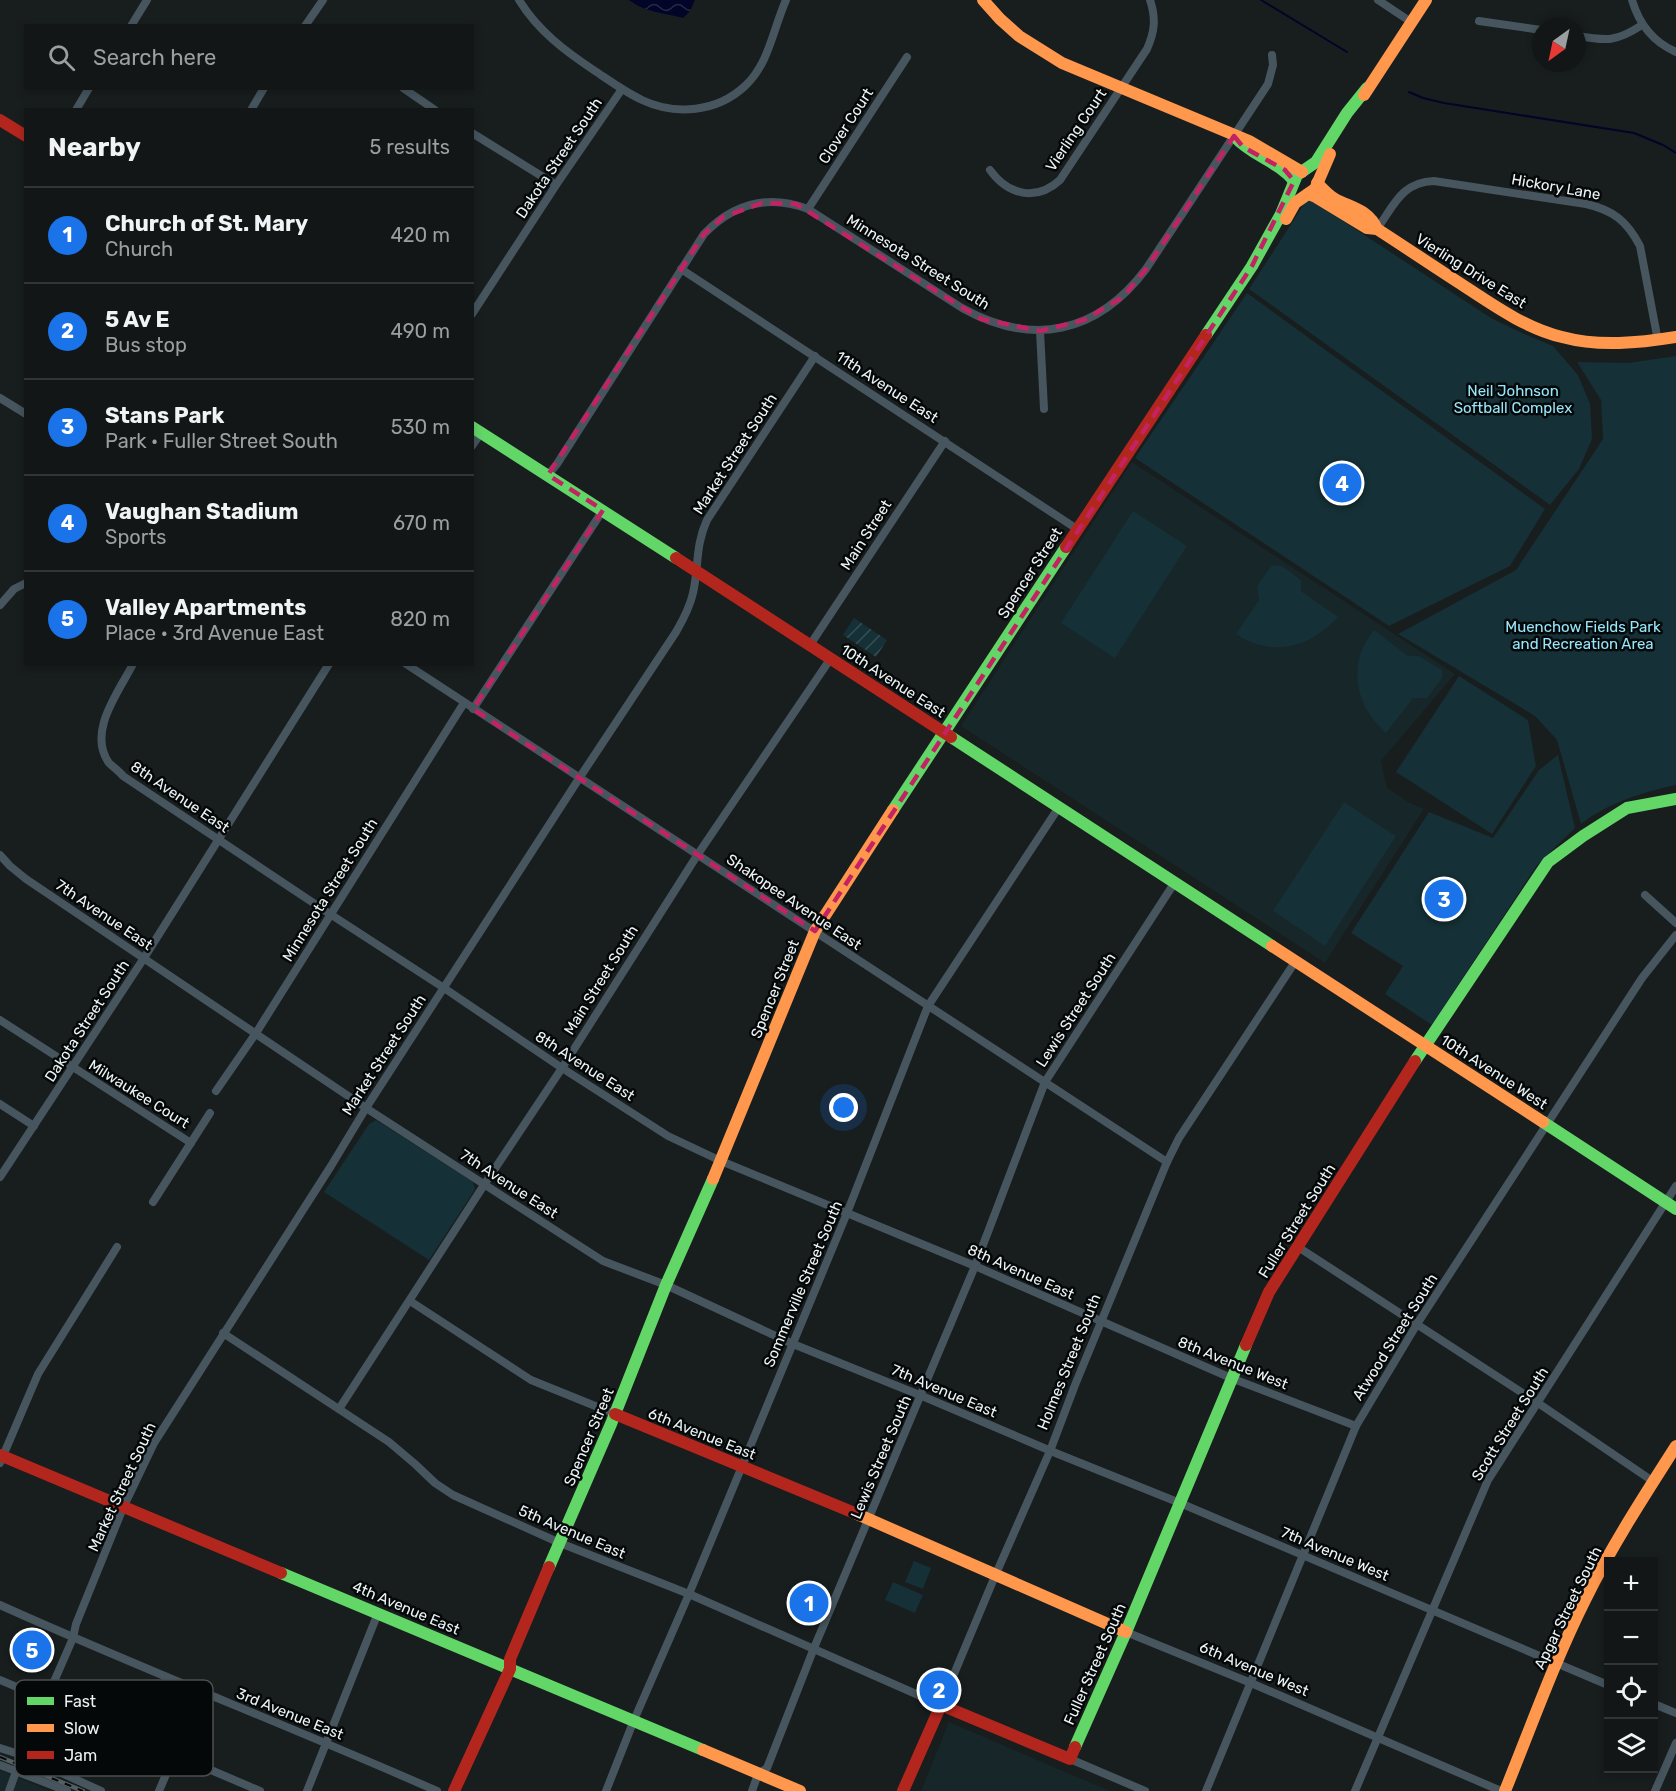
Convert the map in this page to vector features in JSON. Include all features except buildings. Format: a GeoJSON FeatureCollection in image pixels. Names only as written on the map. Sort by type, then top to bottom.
{"type":"FeatureCollection","features":[{"type":"Feature","properties":{"kind":"street"},"geometry":{"type":"LineString","coordinates":[[132,24],[147,0]]}},
{"type":"Feature","properties":{"kind":"street"},"geometry":{"type":"LineString","coordinates":[[308,24],[323,0]]}},
{"type":"Feature","properties":{"kind":"street"},"geometry":{"type":"LineString","coordinates":[[519,0],[531,17],[566,52],[622,89]]}},
{"type":"Feature","properties":{"kind":"street","name":"Dakota Street South"},"geometry":{"type":"LineString","coordinates":[[474,311],[622,89],[642,100],[672,109],[702,108],[724,100],[746,86],[760,68],[786,0]]}},
{"type":"Feature","properties":{"kind":"street"},"geometry":{"type":"LineString","coordinates":[[983,0],[1010,29],[1047,55],[1250,141],[1299,176]]}},
{"type":"Feature","properties":{"kind":"street","name":"Vierling Court"},"geometry":{"type":"LineString","coordinates":[[990,170],[1006,186],[1017,191],[1036,192],[1053,186],[1067,172],[1147,49],[1155,25],[1150,0]]}},
{"type":"Feature","properties":{"kind":"street"},"geometry":{"type":"LineString","coordinates":[[1378,0],[1411,22]]}},
{"type":"Feature","properties":{"kind":"street","name":"Spencer Street"},"geometry":{"type":"LineString","coordinates":[[1317,182],[1335,143],[1425,0]]}},
{"type":"Feature","properties":{"kind":"street"},"geometry":{"type":"LineString","coordinates":[[1632,0],[1642,25],[1654,39],[1676,52]]}},
{"type":"Feature","properties":{"kind":"street"},"geometry":{"type":"LineString","coordinates":[[1479,21],[1532,29]]}},
{"type":"Feature","properties":{"kind":"street"},"geometry":{"type":"LineString","coordinates":[[1586,37],[1608,40],[1619,38],[1642,25]]}},
{"type":"Feature","properties":{"kind":"street","name":"Minnesota Street South"},"geometry":{"type":"LineString","coordinates":[[548,475],[704,234],[723,217],[748,206],[774,201],[796,204],[808,209],[981,319],[1012,328],[1040,331],[1069,326],[1095,316],[1129,291],[1146,269],[1268,84],[1272,74],[1272,55]]}},
{"type":"Feature","properties":{"kind":"street","name":"Clover Court"},"geometry":{"type":"LineString","coordinates":[[808,209],[907,57]]}},
{"type":"Feature","properties":{"kind":"street","name":"Spencer Street"},"geometry":{"type":"LineString","coordinates":[[454,1791],[510,1669],[510,1659],[615,1414],[666,1285],[721,1161],[814,932],[1252,266],[1299,176],[1316,162],[1347,113],[1368,88]]}},
{"type":"Feature","properties":{"kind":"street"},"geometry":{"type":"LineString","coordinates":[[77,108],[88,90]]}},
{"type":"Feature","properties":{"kind":"street"},"geometry":{"type":"LineString","coordinates":[[252,108],[263,90]]}},
{"type":"Feature","properties":{"kind":"street"},"geometry":{"type":"LineString","coordinates":[[405,90],[423,106]]}},
{"type":"Feature","properties":{"kind":"street"},"geometry":{"type":"LineString","coordinates":[[0,120],[24,135]]}},
{"type":"Feature","properties":{"kind":"street"},"geometry":{"type":"LineString","coordinates":[[474,134],[556,185]]}},
{"type":"Feature","properties":{"kind":"street"},"geometry":{"type":"LineString","coordinates":[[1307,171],[1314,174],[1317,182],[1315,189],[1307,194],[1299,191],[1299,176],[1307,171]]}},
{"type":"Feature","properties":{"kind":"street","name":"Vierling Drive East"},"geometry":{"type":"LineString","coordinates":[[1317,182],[1325,192],[1373,219],[1377,229]]}},
{"type":"Feature","properties":{"kind":"street","name":"Hickory Lane"},"geometry":{"type":"LineString","coordinates":[[1377,229],[1401,194],[1410,186],[1422,182],[1446,183],[1604,208],[1624,222],[1640,246],[1658,341]]}},
{"type":"Feature","properties":{"kind":"street","name":"Spencer Street"},"geometry":{"type":"LineString","coordinates":[[1252,266],[1265,254],[1295,203],[1307,194]]}},
{"type":"Feature","properties":{"kind":"street","name":"Vierling Drive East"},"geometry":{"type":"LineString","coordinates":[[1307,194],[1316,197],[1367,228],[1377,229],[1505,313],[1538,328],[1582,341],[1606,343],[1658,341],[1676,337]]}},
{"type":"Feature","properties":{"kind":"street","name":"11th Avenue East"},"geometry":{"type":"LineString","coordinates":[[681,269],[1077,529]]}},
{"type":"Feature","properties":{"kind":"street"},"geometry":{"type":"LineString","coordinates":[[1040,331],[1044,409]]}},
{"type":"Feature","properties":{"kind":"street","name":"Market Street South"},"geometry":{"type":"LineString","coordinates":[[55,1680],[123,1508],[154,1443],[366,1108],[579,777],[680,625],[690,604],[697,571],[699,543],[707,520],[815,356]]}},
{"type":"Feature","properties":{"kind":"street"},"geometry":{"type":"LineString","coordinates":[[0,398],[24,413]]}},
{"type":"Feature","properties":{"kind":"street","name":"10th Avenue East"},"geometry":{"type":"LineString","coordinates":[[477,430],[831,658],[1295,962]]}},
{"type":"Feature","properties":{"kind":"street","name":"Main Street"},"geometry":{"type":"LineString","coordinates":[[810,645],[945,441]]}},
{"type":"Feature","properties":{"kind":"street"},"geometry":{"type":"LineString","coordinates":[[473,709],[603,510]]}},
{"type":"Feature","properties":{"kind":"street"},"geometry":{"type":"LineString","coordinates":[[0,605],[14,589],[24,584]]}},
{"type":"Feature","properties":{"kind":"street","name":"Main Street South"},"geometry":{"type":"LineString","coordinates":[[339,1409],[698,854],[831,658]]}},
{"type":"Feature","properties":{"kind":"street","name":"8th Avenue East"},"geometry":{"type":"LineString","coordinates":[[132,666],[103,722],[100,736],[109,762],[123,776],[561,1068],[668,1136],[721,1161],[975,1266],[1101,1322]]}},
{"type":"Feature","properties":{"kind":"street","name":"Dakota Street South"},"geometry":{"type":"LineString","coordinates":[[0,1177],[144,958],[328,666]]}},
{"type":"Feature","properties":{"kind":"street","name":"Shakopee Avenue East"},"geometry":{"type":"LineString","coordinates":[[409,666],[1167,1162]]}},
{"type":"Feature","properties":{"kind":"street","name":"Minnesota Street South"},"geometry":{"type":"LineString","coordinates":[[216,1091],[256,1033],[464,703]]}},
{"type":"Feature","properties":{"kind":"street","name":"Fuller Street South"},"geometry":{"type":"LineString","coordinates":[[1070,1759],[1269,1292],[1425,1045],[1548,862],[1627,808],[1676,799]]}},
{"type":"Feature","properties":{"kind":"street","name":"Sommerville Street South"},"geometry":{"type":"LineString","coordinates":[[606,1791],[847,1213],[928,1006],[1059,807]]}},
{"type":"Feature","properties":{"kind":"street","name":"7th Avenue East"},"geometry":{"type":"LineString","coordinates":[[0,855],[26,879],[366,1108],[603,1261],[666,1285],[793,1344],[1050,1451]]}},
{"type":"Feature","properties":{"kind":"street","name":"Lewis Street South"},"geometry":{"type":"LineString","coordinates":[[752,1791],[759,1774],[767,1768],[814,1648],[975,1266],[1045,1082],[1175,882]]}},
{"type":"Feature","properties":{"kind":"street"},"geometry":{"type":"LineString","coordinates":[[1645,895],[1676,923]]}},
{"type":"Feature","properties":{"kind":"street","name":"Atwood Street South"},"geometry":{"type":"LineString","coordinates":[[1206,1791],[1356,1426],[1417,1324],[1642,978],[1676,935]]}},
{"type":"Feature","properties":{"kind":"street","name":"10th Avenue West"},"geometry":{"type":"LineString","coordinates":[[1295,962],[1671,1205]]}},
{"type":"Feature","properties":{"kind":"street","name":"Holmes Street South"},"geometry":{"type":"LineString","coordinates":[[903,1791],[1050,1451],[1167,1162],[1179,1138],[1295,962]]}},
{"type":"Feature","properties":{"kind":"street","name":"Milwaukee Court"},"geometry":{"type":"LineString","coordinates":[[0,1020],[191,1143]]}},
{"type":"Feature","properties":{"kind":"street"},"geometry":{"type":"LineString","coordinates":[[0,1104],[34,1126]]}},
{"type":"Feature","properties":{"kind":"street","name":"Milwaukee Court"},"geometry":{"type":"LineString","coordinates":[[153,1202],[210,1113]]}},
{"type":"Feature","properties":{"kind":"street","name":"Scott Street South"},"geometry":{"type":"LineString","coordinates":[[1355,1791],[1488,1480],[1671,1205],[1676,1186]]}},
{"type":"Feature","properties":{"kind":"street"},"geometry":{"type":"LineString","coordinates":[[1,1458],[38,1374],[117,1247]]}},
{"type":"Feature","properties":{"kind":"street"},"geometry":{"type":"LineString","coordinates":[[1298,1247],[1538,1403],[1654,1482]]}},
{"type":"Feature","properties":{"kind":"street","name":"6th Avenue East"},"geometry":{"type":"LineString","coordinates":[[410,1301],[531,1380],[869,1519],[995,1576]]}},
{"type":"Feature","properties":{"kind":"street","name":"8th Avenue West"},"geometry":{"type":"LineString","coordinates":[[1101,1322],[1231,1378],[1356,1426]]}},
{"type":"Feature","properties":{"kind":"street","name":"5th Avenue East"},"geometry":{"type":"LineString","coordinates":[[224,1333],[403,1453],[444,1490],[463,1500],[560,1543],[689,1594],[941,1705]]}},
{"type":"Feature","properties":{"kind":"street","name":"Apgar Street South"},"geometry":{"type":"LineString","coordinates":[[1503,1791],[1557,1664],[1600,1571],[1676,1446]]}},
{"type":"Feature","properties":{"kind":"street","name":"7th Avenue West"},"geometry":{"type":"LineString","coordinates":[[1050,1451],[1180,1503],[1604,1683]]}},
{"type":"Feature","properties":{"kind":"street","name":"4th Avenue East"},"geometry":{"type":"LineString","coordinates":[[1,1458],[378,1613],[800,1791]]}},
{"type":"Feature","properties":{"kind":"street","name":"6th Avenue West"},"geometry":{"type":"LineString","coordinates":[[995,1576],[1503,1791]]}},
{"type":"Feature","properties":{"kind":"street","name":"3rd Avenue East"},"geometry":{"type":"LineString","coordinates":[[0,1605],[173,1680]]}},
{"type":"Feature","properties":{"kind":"street"},"geometry":{"type":"LineString","coordinates":[[307,1791],[378,1613]]}},
{"type":"Feature","properties":{"kind":"street"},"geometry":{"type":"LineString","coordinates":[[0,1680],[15,1687]]}},
{"type":"Feature","properties":{"kind":"street","name":"3rd Avenue East"},"geometry":{"type":"LineString","coordinates":[[213,1697],[326,1742],[437,1791]]}},
{"type":"Feature","properties":{"kind":"street"},"geometry":{"type":"LineString","coordinates":[[941,1705],[1144,1791]]}},
{"type":"Feature","properties":{"kind":"street"},"geometry":{"type":"LineString","coordinates":[[1658,1706],[1676,1713]]}},
{"type":"Feature","properties":{"kind":"street"},"geometry":{"type":"LineString","coordinates":[[1655,1791],[1676,1743]]}},
{"type":"Feature","properties":{"kind":"street"},"geometry":{"type":"LineString","coordinates":[[0,1748],[15,1753]]}},
{"type":"Feature","properties":{"kind":"street"},"geometry":{"type":"LineString","coordinates":[[0,1765],[15,1771]]}},
{"type":"Feature","properties":{"kind":"street"},"geometry":{"type":"LineString","coordinates":[[213,1771],[260,1791]]}},
{"type":"Feature","properties":{"kind":"street","name":"Market Street South"},"geometry":{"type":"LineString","coordinates":[[9,1791],[15,1776]]}},
{"type":"Feature","properties":{"kind":"street"},"geometry":{"type":"LineString","coordinates":[[28,1776],[67,1791]]}},
{"type":"Feature","properties":{"kind":"street"},"geometry":{"type":"LineString","coordinates":[[69,1776],[102,1791]]}},
{"type":"Feature","properties":{"kind":"street"},"geometry":{"type":"LineString","coordinates":[[159,1791],[165,1776]]}},
{"type":"Feature","properties":{"kind":"highlighted area"},"geometry":{"type":"Polygon","coordinates":[[[1234,136],[1243,147],[1285,170],[1294,181],[1252,266],[815,931],[473,709],[603,510],[548,475],[704,234],[723,217],[762,203],[796,204],[981,319],[1040,331],[1084,320],[1123,297],[1146,269],[1234,136]]]}},
{"type":"Feature","properties":{"kind":"shaded area"},"geometry":{"type":"Polygon","coordinates":[[[1132,462],[1455,674],[1381,761],[1387,788],[1424,809],[1325,963],[961,726],[1132,462]]]}},
{"type":"Feature","properties":{"kind":"shaded area"},"geometry":{"type":"Polygon","coordinates":[[[949,1722],[1110,1791],[921,1791],[949,1722]]]}},
{"type":"Feature","properties":{"kind":"shaded area"},"geometry":{"type":"Polygon","coordinates":[[[0,1770],[50,1791],[0,1791],[0,1770]]]}},
{"type":"Feature","properties":{"kind":"green space","name":"Neil Johnson Softball Complex"},"geometry":{"type":"Polygon","coordinates":[[[1308,198],[1491,318],[1553,346],[1578,375],[1590,404],[1592,439],[1579,469],[1550,505],[1249,289],[1308,198]]]}},
{"type":"Feature","properties":{"kind":"green space"},"geometry":{"type":"Polygon","coordinates":[[[1247,293],[1545,509],[1510,566],[1389,626],[1135,458],[1247,293]]]}},
{"type":"Feature","properties":{"kind":"green space","name":"Muenchow Fields Park and Recreation Area"},"geometry":{"type":"Polygon","coordinates":[[[1676,356],[1676,785],[1626,799],[1581,824],[1557,740],[1535,716],[1398,634],[1516,570],[1603,439],[1601,400],[1577,362],[1628,363],[1676,356]]]}},
{"type":"Feature","properties":{"kind":"green space"},"geometry":{"type":"Polygon","coordinates":[[[1133,511],[1187,546],[1115,658],[1061,623],[1133,511]]]}},
{"type":"Feature","properties":{"kind":"green space"},"geometry":{"type":"Polygon","coordinates":[[[1272,565],[1282,566],[1301,580],[1301,591],[1338,617],[1315,636],[1290,646],[1263,646],[1236,634],[1259,600],[1257,586],[1272,565]]]}},
{"type":"Feature","properties":{"kind":"green space"},"geometry":{"type":"Polygon","coordinates":[[[854,618],[887,640],[876,657],[843,635],[854,618]]]}},
{"type":"Feature","properties":{"kind":"green space"},"geometry":{"type":"Polygon","coordinates":[[[1374,630],[1408,656],[1419,656],[1442,670],[1442,678],[1427,698],[1413,698],[1386,733],[1367,710],[1358,684],[1357,670],[1360,656],[1374,630]]]}},
{"type":"Feature","properties":{"kind":"green space"},"geometry":{"type":"Polygon","coordinates":[[[1459,676],[1528,720],[1536,766],[1492,834],[1396,772],[1459,676]]]}},
{"type":"Feature","properties":{"kind":"green space"},"geometry":{"type":"Polygon","coordinates":[[[1558,755],[1575,828],[1537,865],[1432,1025],[1385,994],[1403,966],[1351,933],[1429,812],[1493,838],[1539,770],[1558,755]]]}},
{"type":"Feature","properties":{"kind":"green space"},"geometry":{"type":"Polygon","coordinates":[[[1344,802],[1396,836],[1325,946],[1273,911],[1344,802]]]}},
{"type":"Feature","properties":{"kind":"green space"},"geometry":{"type":"Polygon","coordinates":[[[376,1120],[472,1181],[475,1188],[429,1260],[324,1192],[369,1124],[376,1120]]]}},
{"type":"Feature","properties":{"kind":"green space"},"geometry":{"type":"Polygon","coordinates":[[[914,1561],[931,1568],[923,1589],[905,1582],[914,1561]]]}},
{"type":"Feature","properties":{"kind":"green space"},"geometry":{"type":"Polygon","coordinates":[[[893,1582],[923,1595],[915,1613],[885,1600],[893,1582]]]}},
{"type":"Feature","properties":{"kind":"water"},"geometry":{"type":"Polygon","coordinates":[[[629,0],[695,0],[690,11],[683,18],[648,10],[629,0]]]}},
{"type":"Feature","properties":{"kind":"waterway"},"geometry":{"type":"LineString","coordinates":[[1261,0],[1347,52]]}},
{"type":"Feature","properties":{"kind":"waterway"},"geometry":{"type":"LineString","coordinates":[[1409,92],[1444,103],[1634,133],[1676,153]]}},
{"type":"Feature","properties":{"kind":"railway"},"geometry":{"type":"LineString","coordinates":[[0,1757],[15,1763]]}},
{"type":"Feature","properties":{"kind":"railway"},"geometry":{"type":"LineString","coordinates":[[46,1776],[83,1791]]}},
{"type":"Feature","properties":{"kind":"traffic: fast"},"geometry":{"type":"LineString","coordinates":[[1206,335],[1252,266],[1281,214],[1297,175],[1316,162],[1347,113],[1367,88]]}},
{"type":"Feature","properties":{"kind":"traffic: fast"},"geometry":{"type":"LineString","coordinates":[[1235,137],[1249,149],[1280,168],[1294,181]]}},
{"type":"Feature","properties":{"kind":"traffic: fast"},"geometry":{"type":"LineString","coordinates":[[474,428],[676,558]]}},
{"type":"Feature","properties":{"kind":"traffic: fast"},"geometry":{"type":"LineString","coordinates":[[893,810],[1066,547]]}},
{"type":"Feature","properties":{"kind":"traffic: fast"},"geometry":{"type":"LineString","coordinates":[[951,737],[1272,946]]}},
{"type":"Feature","properties":{"kind":"traffic: fast"},"geometry":{"type":"LineString","coordinates":[[1415,1061],[1548,862],[1627,808],[1676,799]]}},
{"type":"Feature","properties":{"kind":"traffic: fast"},"geometry":{"type":"LineString","coordinates":[[1543,1122],[1676,1209]]}},
{"type":"Feature","properties":{"kind":"traffic: fast"},"geometry":{"type":"LineString","coordinates":[[549,1567],[611,1424],[666,1285],[713,1179]]}},
{"type":"Feature","properties":{"kind":"traffic: fast"},"geometry":{"type":"LineString","coordinates":[[1075,1747],[1126,1632],[1246,1345]]}},
{"type":"Feature","properties":{"kind":"traffic: fast"},"geometry":{"type":"LineString","coordinates":[[281,1573],[703,1750]]}},
{"type":"Feature","properties":{"kind":"traffic: slow"},"geometry":{"type":"LineString","coordinates":[[983,0],[1019,36],[1062,63],[1249,141],[1302,172]]}},
{"type":"Feature","properties":{"kind":"traffic: slow"},"geometry":{"type":"LineString","coordinates":[[1364,95],[1426,0]]}},
{"type":"Feature","properties":{"kind":"traffic: slow"},"geometry":{"type":"LineString","coordinates":[[1286,219],[1295,203],[1315,189],[1330,154]]}},
{"type":"Feature","properties":{"kind":"traffic: slow"},"geometry":{"type":"LineString","coordinates":[[1317,183],[1332,197],[1365,214],[1377,229]]}},
{"type":"Feature","properties":{"kind":"traffic: slow"},"geometry":{"type":"LineString","coordinates":[[1308,194],[1367,228],[1377,229],[1497,308],[1535,328],[1562,337],[1605,343],[1676,337]]}},
{"type":"Feature","properties":{"kind":"traffic: slow"},"geometry":{"type":"LineString","coordinates":[[713,1179],[815,931],[893,810]]}},
{"type":"Feature","properties":{"kind":"traffic: slow"},"geometry":{"type":"LineString","coordinates":[[1272,946],[1543,1122]]}},
{"type":"Feature","properties":{"kind":"traffic: slow"},"geometry":{"type":"LineString","coordinates":[[1505,1791],[1553,1671],[1585,1600],[1617,1541],[1676,1446]]}},
{"type":"Feature","properties":{"kind":"traffic: slow"},"geometry":{"type":"LineString","coordinates":[[857,1514],[1126,1632]]}},
{"type":"Feature","properties":{"kind":"traffic: slow"},"geometry":{"type":"LineString","coordinates":[[703,1750],[800,1791]]}},
{"type":"Feature","properties":{"kind":"traffic: jam"},"geometry":{"type":"LineString","coordinates":[[0,120],[24,135]]}},
{"type":"Feature","properties":{"kind":"traffic: jam"},"geometry":{"type":"LineString","coordinates":[[1066,547],[1206,335]]}},
{"type":"Feature","properties":{"kind":"traffic: jam"},"geometry":{"type":"LineString","coordinates":[[676,558],[951,737]]}},
{"type":"Feature","properties":{"kind":"traffic: jam"},"geometry":{"type":"LineString","coordinates":[[1246,1345],[1269,1292],[1415,1061]]}},
{"type":"Feature","properties":{"kind":"traffic: jam"},"geometry":{"type":"LineString","coordinates":[[615,1414],[857,1514]]}},
{"type":"Feature","properties":{"kind":"traffic: jam"},"geometry":{"type":"LineString","coordinates":[[0,1455],[281,1573]]}},
{"type":"Feature","properties":{"kind":"traffic: jam"},"geometry":{"type":"LineString","coordinates":[[454,1791],[510,1669],[510,1659],[549,1567]]}},
{"type":"Feature","properties":{"kind":"traffic: jam"},"geometry":{"type":"LineString","coordinates":[[903,1791],[941,1705],[1070,1759],[1075,1747]]}},
{"type":"Feature","properties":{"kind":"place","name":"Vaughan Stadium"},"geometry":{"type":"Point","coordinates":[1342,483]}},
{"type":"Feature","properties":{"kind":"place","name":"Stans Park"},"geometry":{"type":"Point","coordinates":[1444,899]}},
{"type":"Feature","properties":{"kind":"place","name":"Church of St. Mary"},"geometry":{"type":"Point","coordinates":[809,1603]}},
{"type":"Feature","properties":{"kind":"place","name":"Valley Apartments"},"geometry":{"type":"Point","coordinates":[32,1650]}},
{"type":"Feature","properties":{"kind":"place","name":"5 Av E"},"geometry":{"type":"Point","coordinates":[939,1690]}}]}
